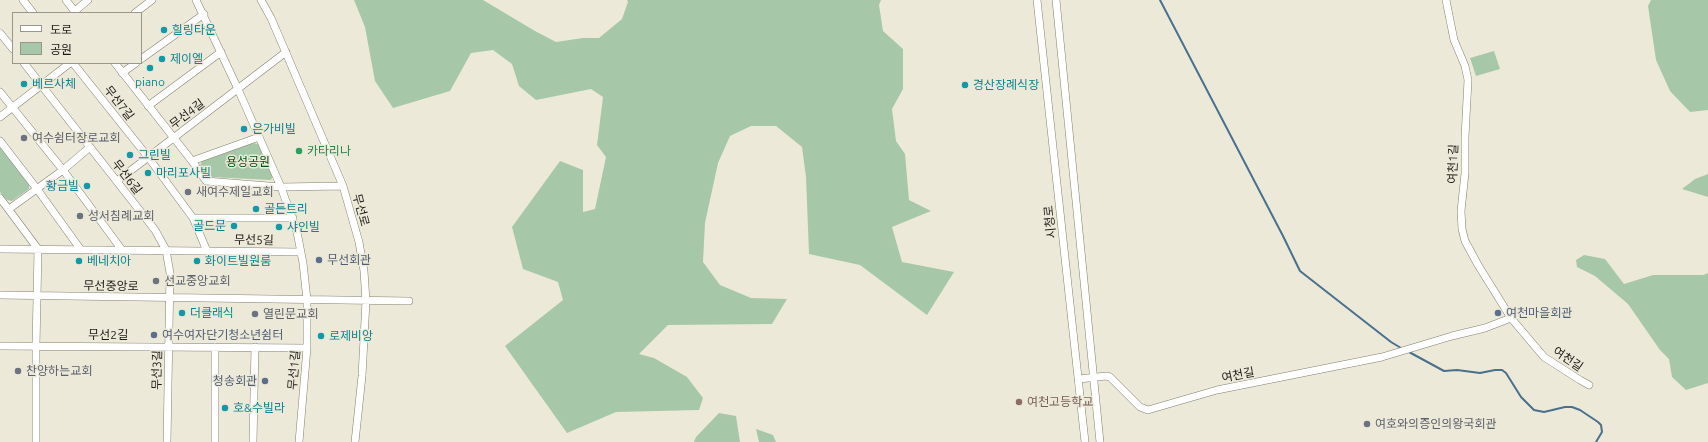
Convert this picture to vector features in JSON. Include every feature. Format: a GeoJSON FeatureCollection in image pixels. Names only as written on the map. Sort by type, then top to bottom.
{"type":"FeatureCollection","features":[{"type":"Feature","properties":{"kind":"street"},"geometry":{"type":"LineString","coordinates":[[23,0],[33,12]]}},
{"type":"Feature","properties":{"kind":"street"},"geometry":{"type":"LineString","coordinates":[[66,0],[75,12],[88,0]]}},
{"type":"Feature","properties":{"kind":"street"},"geometry":{"type":"LineString","coordinates":[[136,12],[152,0]]}},
{"type":"Feature","properties":{"kind":"street"},"geometry":{"type":"LineString","coordinates":[[196,0],[204,14],[238,89],[293,218],[301,252],[307,300]]}},
{"type":"Feature","properties":{"kind":"street","name":"무선로"},"geometry":{"type":"LineString","coordinates":[[261,0],[286,52],[343,186],[362,256],[366,301],[362,376],[355,442]]}},
{"type":"Feature","properties":{"kind":"street","name":"시청로"},"geometry":{"type":"LineString","coordinates":[[1037,0],[1085,442]]}},
{"type":"Feature","properties":{"kind":"street"},"geometry":{"type":"LineString","coordinates":[[1056,0],[1100,442]]}},
{"type":"Feature","properties":{"kind":"street","name":"여천1길"},"geometry":{"type":"LineString","coordinates":[[1446,0],[1454,40],[1465,66],[1468,80],[1465,174],[1461,207],[1462,229],[1465,241],[1511,318]]}},
{"type":"Feature","properties":{"kind":"street"},"geometry":{"type":"LineString","coordinates":[[142,58],[204,14]]}},
{"type":"Feature","properties":{"kind":"street"},"geometry":{"type":"LineString","coordinates":[[0,33],[12,48]]}},
{"type":"Feature","properties":{"kind":"street"},"geometry":{"type":"LineString","coordinates":[[148,106],[221,52]]}},
{"type":"Feature","properties":{"kind":"street","name":"무선4길"},"geometry":{"type":"LineString","coordinates":[[286,52],[173,138],[206,181],[281,187],[343,186]]}},
{"type":"Feature","properties":{"kind":"street","name":"무선6길"},"geometry":{"type":"LineString","coordinates":[[25,64],[155,230],[166,250],[170,273],[170,298]]}},
{"type":"Feature","properties":{"kind":"street","name":"무선7길"},"geometry":{"type":"LineString","coordinates":[[0,117],[71,64]]}},
{"type":"Feature","properties":{"kind":"street","name":"무선7길"},"geometry":{"type":"LineString","coordinates":[[73,64],[148,157]]}},
{"type":"Feature","properties":{"kind":"street","name":"무선7길"},"geometry":{"type":"LineString","coordinates":[[116,64],[173,138]]}},
{"type":"Feature","properties":{"kind":"street"},"geometry":{"type":"LineString","coordinates":[[122,73],[135,64]]}},
{"type":"Feature","properties":{"kind":"street"},"geometry":{"type":"LineString","coordinates":[[0,92],[63,170],[122,250]]}},
{"type":"Feature","properties":{"kind":"street"},"geometry":{"type":"LineString","coordinates":[[192,161],[258,137]]}},
{"type":"Feature","properties":{"kind":"street"},"geometry":{"type":"LineString","coordinates":[[117,181],[173,138]]}},
{"type":"Feature","properties":{"kind":"street"},"geometry":{"type":"LineString","coordinates":[[0,141],[38,189],[81,250]]}},
{"type":"Feature","properties":{"kind":"street"},"geometry":{"type":"LineString","coordinates":[[9,209],[63,170],[90,147]]}},
{"type":"Feature","properties":{"kind":"street"},"geometry":{"type":"LineString","coordinates":[[148,157],[193,218],[207,251]]}},
{"type":"Feature","properties":{"kind":"street"},"geometry":{"type":"LineString","coordinates":[[0,198],[38,249],[36,442]]}},
{"type":"Feature","properties":{"kind":"street"},"geometry":{"type":"LineString","coordinates":[[193,218],[293,218]]}},
{"type":"Feature","properties":{"kind":"street","name":"무선5길"},"geometry":{"type":"LineString","coordinates":[[0,249],[301,252]]}},
{"type":"Feature","properties":{"kind":"street","name":"무선중앙로"},"geometry":{"type":"LineString","coordinates":[[0,295],[409,301]]}},
{"type":"Feature","properties":{"kind":"street","name":"무선3길"},"geometry":{"type":"LineString","coordinates":[[167,442],[170,298]]}},
{"type":"Feature","properties":{"kind":"street","name":"무선1길"},"geometry":{"type":"LineString","coordinates":[[299,442],[307,348],[307,300]]}},
{"type":"Feature","properties":{"kind":"street","name":"여천길"},"geometry":{"type":"LineString","coordinates":[[1094,377],[1110,377],[1140,407],[1148,410],[1217,390],[1400,352],[1452,336],[1485,328],[1511,318],[1544,357],[1589,385]]}},
{"type":"Feature","properties":{"kind":"street","name":"무선2길"},"geometry":{"type":"LineString","coordinates":[[0,346],[307,348]]}},
{"type":"Feature","properties":{"kind":"street"},"geometry":{"type":"LineString","coordinates":[[214,442],[215,347]]}},
{"type":"Feature","properties":{"kind":"street"},"geometry":{"type":"LineString","coordinates":[[253,442],[255,347]]}},
{"type":"Feature","properties":{"kind":"street"},"geometry":{"type":"LineString","coordinates":[[1079,379],[1094,377]]}},
{"type":"Feature","properties":{"kind":"green space"},"geometry":{"type":"Polygon","coordinates":[[[354,0],[483,0],[556,42],[583,38],[599,38],[622,19],[628,2],[627,0],[881,0],[879,5],[883,31],[903,49],[903,89],[892,109],[896,141],[905,154],[909,200],[931,211],[892,227],[902,262],[954,272],[927,315],[860,265],[809,254],[806,177],[802,147],[776,126],[751,126],[730,136],[718,163],[705,223],[703,262],[720,285],[751,298],[787,299],[772,324],[668,325],[639,354],[654,358],[687,377],[703,398],[699,410],[616,412],[567,433],[505,346],[563,300],[558,282],[523,269],[512,227],[560,161],[583,170],[583,212],[595,209],[606,157],[597,145],[603,97],[591,89],[536,100],[519,86],[512,64],[493,50],[471,53],[450,91],[393,108],[375,81],[365,27],[354,0]]]}},
{"type":"Feature","properties":{"kind":"green space"},"geometry":{"type":"Polygon","coordinates":[[[1651,0],[1708,0],[1708,110],[1690,112],[1670,91],[1656,60],[1648,6],[1651,0]]]}},
{"type":"Feature","properties":{"kind":"green space"},"geometry":{"type":"Polygon","coordinates":[[[1494,51],[1500,69],[1476,76],[1470,58],[1494,51]]]}},
{"type":"Feature","properties":{"kind":"green space","name":"용성공원"},"geometry":{"type":"Polygon","coordinates":[[[253,143],[258,144],[273,176],[271,180],[210,177],[200,166],[202,160],[253,143]]]}},
{"type":"Feature","properties":{"kind":"green space"},"geometry":{"type":"Polygon","coordinates":[[[0,147],[29,184],[29,189],[12,201],[7,200],[0,192],[0,147]]]}},
{"type":"Feature","properties":{"kind":"green space"},"geometry":{"type":"Polygon","coordinates":[[[1708,174],[1708,197],[1682,189],[1695,179],[1708,174]]]}},
{"type":"Feature","properties":{"kind":"green space"},"geometry":{"type":"Polygon","coordinates":[[[1584,255],[1605,259],[1624,284],[1653,275],[1703,275],[1708,273],[1708,383],[1686,390],[1672,377],[1669,359],[1660,350],[1628,304],[1595,276],[1577,267],[1576,260],[1584,255]]]}},
{"type":"Feature","properties":{"kind":"green space"},"geometry":{"type":"Polygon","coordinates":[[[719,413],[736,416],[740,442],[694,442],[696,437],[719,413]]]}},
{"type":"Feature","properties":{"kind":"green space"},"geometry":{"type":"Polygon","coordinates":[[[756,429],[773,435],[776,442],[759,442],[756,429]]]}},
{"type":"Feature","properties":{"kind":"waterway"},"geometry":{"type":"LineString","coordinates":[[1160,0],[1300,271],[1391,342],[1401,348]]}},
{"type":"Feature","properties":{"kind":"waterway"},"geometry":{"type":"LineString","coordinates":[[1409,352],[1444,371],[1457,370],[1480,373],[1502,370],[1506,373],[1521,397],[1534,410],[1544,412],[1565,407],[1572,407],[1580,410],[1598,422],[1601,425],[1602,432],[1596,442]]}},
{"type":"Feature","properties":{"kind":"place","name":"힐링타운"},"geometry":{"type":"Point","coordinates":[164,30]}},
{"type":"Feature","properties":{"kind":"place","name":"제이엘"},"geometry":{"type":"Point","coordinates":[162,59]}},
{"type":"Feature","properties":{"kind":"place","name":"piano"},"geometry":{"type":"Point","coordinates":[150,68]}},
{"type":"Feature","properties":{"kind":"place","name":"베르사체"},"geometry":{"type":"Point","coordinates":[24,84]}},
{"type":"Feature","properties":{"kind":"place","name":"경산장례식장"},"geometry":{"type":"Point","coordinates":[965,85]}},
{"type":"Feature","properties":{"kind":"place","name":"은가비빌"},"geometry":{"type":"Point","coordinates":[244,129]}},
{"type":"Feature","properties":{"kind":"place","name":"여수쉼터장로교회"},"geometry":{"type":"Point","coordinates":[24,138]}},
{"type":"Feature","properties":{"kind":"place","name":"카타리나"},"geometry":{"type":"Point","coordinates":[299,151]}},
{"type":"Feature","properties":{"kind":"place","name":"그린빌"},"geometry":{"type":"Point","coordinates":[130,155]}},
{"type":"Feature","properties":{"kind":"place","name":"마리포사빌"},"geometry":{"type":"Point","coordinates":[148,173]}},
{"type":"Feature","properties":{"kind":"place","name":"황금빌"},"geometry":{"type":"Point","coordinates":[87,186]}},
{"type":"Feature","properties":{"kind":"place","name":"새여수제일교회"},"geometry":{"type":"Point","coordinates":[188,192]}},
{"type":"Feature","properties":{"kind":"place","name":"골든트리"},"geometry":{"type":"Point","coordinates":[256,209]}},
{"type":"Feature","properties":{"kind":"place","name":"성서침례교회"},"geometry":{"type":"Point","coordinates":[80,216]}},
{"type":"Feature","properties":{"kind":"place","name":"골드문"},"geometry":{"type":"Point","coordinates":[234,226]}},
{"type":"Feature","properties":{"kind":"place","name":"샤인빌"},"geometry":{"type":"Point","coordinates":[279,227]}},
{"type":"Feature","properties":{"kind":"place","name":"무선회관"},"geometry":{"type":"Point","coordinates":[319,260]}},
{"type":"Feature","properties":{"kind":"place","name":"베네치아"},"geometry":{"type":"Point","coordinates":[79,261]}},
{"type":"Feature","properties":{"kind":"place","name":"화이트빌원룸"},"geometry":{"type":"Point","coordinates":[197,261]}},
{"type":"Feature","properties":{"kind":"place","name":"선교중앙교회"},"geometry":{"type":"Point","coordinates":[156,281]}},
{"type":"Feature","properties":{"kind":"place","name":"더클래식"},"geometry":{"type":"Point","coordinates":[182,313]}},
{"type":"Feature","properties":{"kind":"place","name":"여천마을회관"},"geometry":{"type":"Point","coordinates":[1498,313]}},
{"type":"Feature","properties":{"kind":"place","name":"열린문교회"},"geometry":{"type":"Point","coordinates":[255,314]}},
{"type":"Feature","properties":{"kind":"place","name":"여수여자단기청소년쉼터"},"geometry":{"type":"Point","coordinates":[154,335]}},
{"type":"Feature","properties":{"kind":"place","name":"로제비앙"},"geometry":{"type":"Point","coordinates":[321,336]}},
{"type":"Feature","properties":{"kind":"place","name":"찬양하는교회"},"geometry":{"type":"Point","coordinates":[18,371]}},
{"type":"Feature","properties":{"kind":"place","name":"청송회관"},"geometry":{"type":"Point","coordinates":[265,381]}},
{"type":"Feature","properties":{"kind":"place","name":"여천고등학교"},"geometry":{"type":"Point","coordinates":[1019,402]}},
{"type":"Feature","properties":{"kind":"place","name":"호&수빌라"},"geometry":{"type":"Point","coordinates":[225,408]}},
{"type":"Feature","properties":{"kind":"place","name":"여호와의증인의왕국회관"},"geometry":{"type":"Point","coordinates":[1367,424]}}]}
